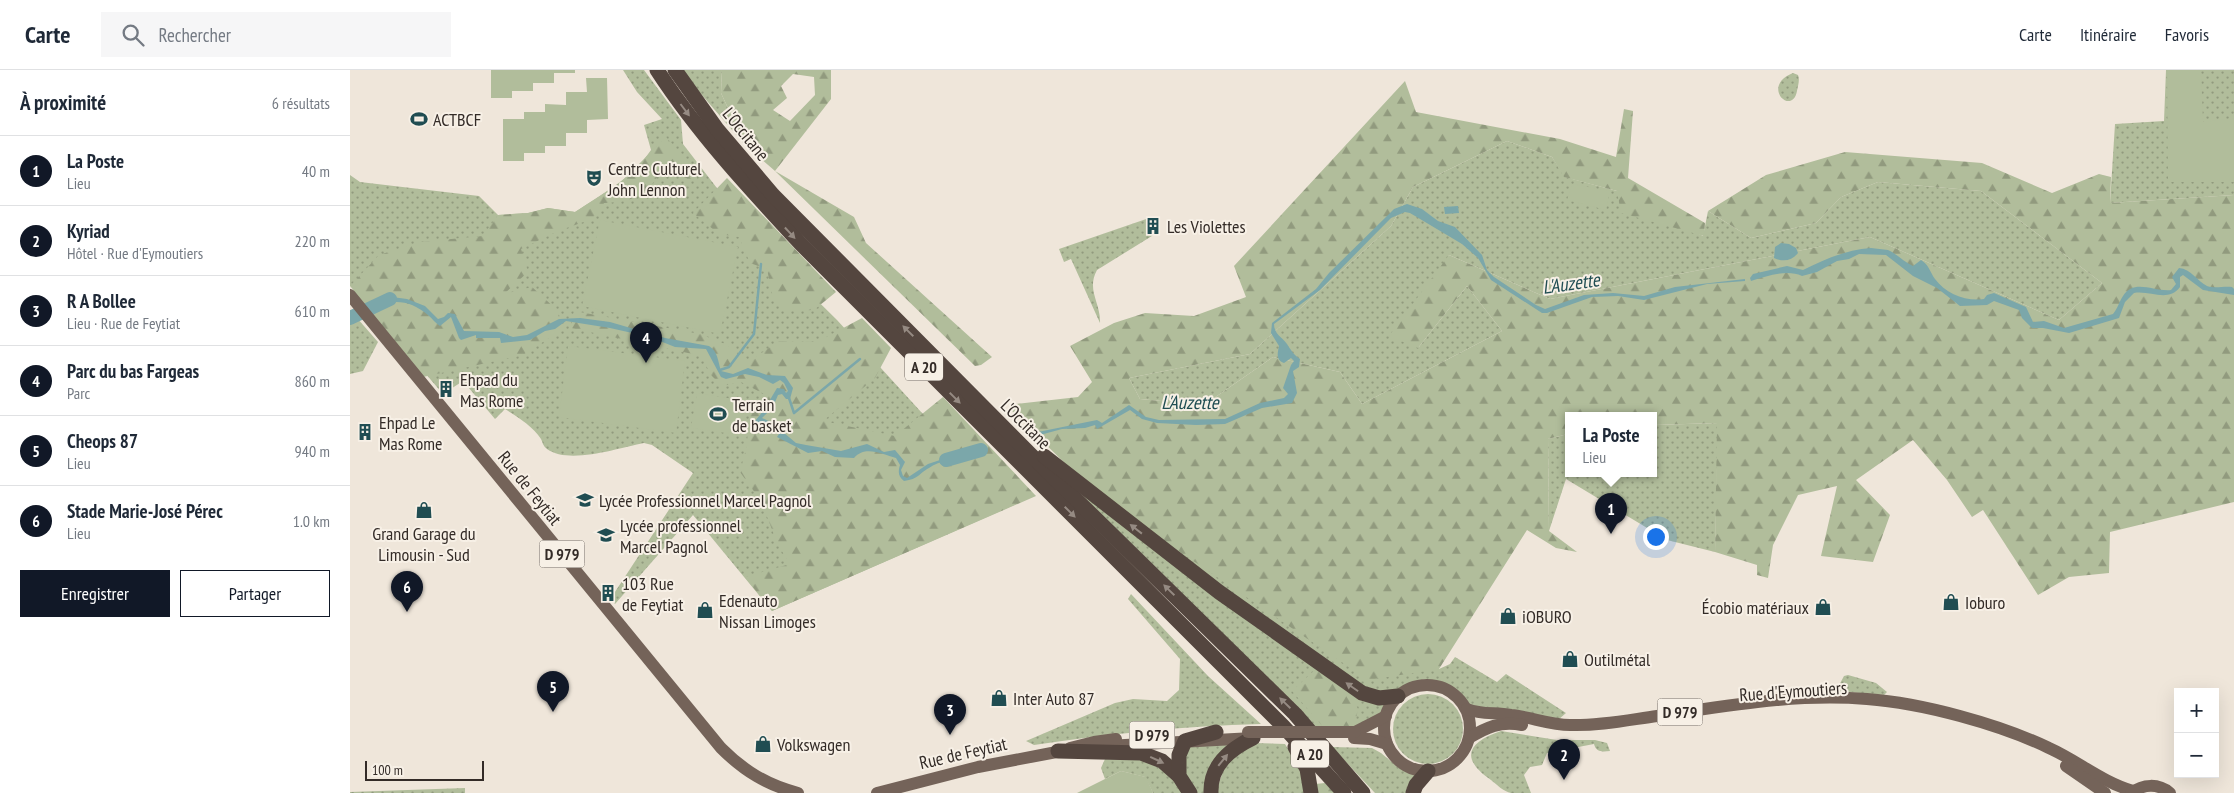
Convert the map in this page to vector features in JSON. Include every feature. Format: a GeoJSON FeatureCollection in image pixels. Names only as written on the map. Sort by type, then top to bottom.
{"type":"FeatureCollection","features":[{"type":"Feature","properties":{"kind":"highway","name":"L'Occitane"},"geometry":{"type":"LineString","coordinates":[[657,70],[708,141],[751,191],[800,243],[1274,716],[1344,793]]}},
{"type":"Feature","properties":{"kind":"highway","name":"L'Occitane"},"geometry":{"type":"LineString","coordinates":[[675,70],[722,136],[773,196],[1004,428],[1295,714],[1363,793]]}},
{"type":"Feature","properties":{"kind":"highway"},"geometry":{"type":"LineString","coordinates":[[1004,428],[1030,444],[1219,592],[1362,694],[1379,698],[1398,696]]}},
{"type":"Feature","properties":{"kind":"highway"},"geometry":{"type":"LineString","coordinates":[[1274,716],[1307,769],[1311,793]]}},
{"type":"Feature","properties":{"kind":"highway"},"geometry":{"type":"LineString","coordinates":[[1179,776],[1179,755],[1185,741],[1216,732]]}},
{"type":"Feature","properties":{"kind":"highway"},"geometry":{"type":"LineString","coordinates":[[1211,793],[1214,774],[1223,758],[1234,747],[1251,735]]}},
{"type":"Feature","properties":{"kind":"highway"},"geometry":{"type":"LineString","coordinates":[[1058,751],[1141,753],[1162,761],[1179,776],[1190,793]]}},
{"type":"Feature","properties":{"kind":"highway"},"geometry":{"type":"LineString","coordinates":[[1413,793],[1416,785],[1428,771]]}},
{"type":"Feature","properties":{"kind":"main road","name":"Rue de Feytiat"},"geometry":{"type":"LineString","coordinates":[[354,300],[721,748],[751,773],[776,787],[798,793]]}},
{"type":"Feature","properties":{"kind":"main road"},"geometry":{"type":"LineString","coordinates":[[1435,685],[1448,690],[1459,698],[1466,709],[1470,723],[1469,738],[1463,752],[1443,768],[1428,771],[1404,764],[1394,755],[1388,744],[1384,730],[1386,716],[1398,696],[1409,688],[1435,685]]}},
{"type":"Feature","properties":{"kind":"main road","name":"D 979"},"geometry":{"type":"LineString","coordinates":[[1466,709],[1482,714],[1510,714],[1559,725],[1580,725],[1770,700],[1830,697],[1875,700],[1930,709],[2028,738],[2061,754],[2114,786],[2132,792]]}},
{"type":"Feature","properties":{"kind":"main road","name":"Rue d'Eymoutiers"},"geometry":{"type":"LineString","coordinates":[[1469,738],[1489,726],[1508,722],[1563,733],[1588,732],[1778,707],[1829,704],[1868,705],[1914,712],[2005,737],[2047,754],[2105,793]]}},
{"type":"Feature","properties":{"kind":"main road","name":"D 979"},"geometry":{"type":"LineString","coordinates":[[1354,735],[1386,716]]}},
{"type":"Feature","properties":{"kind":"main road","name":"D 979"},"geometry":{"type":"LineString","coordinates":[[1058,751],[1094,742],[1140,736],[1216,732],[1251,735],[1354,735],[1388,744]]}},
{"type":"Feature","properties":{"kind":"main road","name":"D 979"},"geometry":{"type":"LineString","coordinates":[[1058,751],[1251,735]]}},
{"type":"Feature","properties":{"kind":"main road","name":"Rue de Feytiat"},"geometry":{"type":"LineString","coordinates":[[877,793],[978,767],[1058,751]]}},
{"type":"Feature","properties":{"kind":"main road"},"geometry":{"type":"LineString","coordinates":[[2132,792],[2139,788],[2154,786],[2170,793]]}},
{"type":"Feature","properties":{"kind":"green space"},"geometry":{"type":"Polygon","coordinates":[[[491,70],[575,70],[575,73],[554,73],[554,83],[533,83],[533,91],[512,91],[512,98],[491,98],[491,70]]]}},
{"type":"Feature","properties":{"kind":"green space"},"geometry":{"type":"Polygon","coordinates":[[[623,70],[644,70],[681,120],[683,144],[760,244],[837,320],[922,413],[1021,502],[772,611],[693,515],[615,604],[611,598],[693,473],[652,445],[644,443],[594,454],[568,456],[556,454],[544,446],[538,434],[529,426],[505,409],[495,419],[463,381],[443,394],[350,286],[350,175],[360,182],[479,196],[498,215],[528,213],[548,208],[575,212],[616,185],[635,169],[651,150],[644,125],[662,119],[637,92],[623,70]]]}},
{"type":"Feature","properties":{"kind":"green space"},"geometry":{"type":"Polygon","coordinates":[[[683,70],[722,70],[721,93],[745,145],[695,87],[683,70]]]}},
{"type":"Feature","properties":{"kind":"green space"},"geometry":{"type":"Polygon","coordinates":[[[722,70],[831,70],[831,99],[775,171],[745,145],[721,93],[722,70]],[[793,74],[781,86],[787,98],[773,110],[790,121],[815,95],[814,77],[793,74]]]}},
{"type":"Feature","properties":{"kind":"green space"},"geometry":{"type":"Polygon","coordinates":[[[2166,70],[2234,70],[2234,195],[2110,203],[2115,124],[2164,121],[2166,70]]]}},
{"type":"Feature","properties":{"kind":"green space"},"geometry":{"type":"Polygon","coordinates":[[[2167,70],[2201,70],[2203,122],[2234,118],[2234,182],[2168,182],[2167,70]]]}},
{"type":"Feature","properties":{"kind":"green space"},"geometry":{"type":"Polygon","coordinates":[[[1793,73],[1799,77],[1797,91],[1794,98],[1790,101],[1785,100],[1778,91],[1779,85],[1783,79],[1793,73]]]}},
{"type":"Feature","properties":{"kind":"green space"},"geometry":{"type":"Polygon","coordinates":[[[586,78],[607,78],[608,119],[587,120],[587,133],[566,133],[566,146],[545,146],[545,153],[524,153],[524,161],[503,161],[503,119],[524,119],[524,112],[545,112],[545,104],[566,105],[566,92],[587,92],[586,78]]]}},
{"type":"Feature","properties":{"kind":"green space"},"geometry":{"type":"Polygon","coordinates":[[[1405,81],[1416,112],[1560,139],[1616,157],[1624,109],[1633,111],[1628,178],[1705,223],[1704,236],[1621,213],[1617,191],[1564,177],[1552,157],[1507,141],[1413,187],[1391,226],[1250,354],[1129,378],[1140,399],[1204,405],[1273,357],[1340,372],[1362,404],[1502,331],[1467,286],[1418,348],[1389,336],[1449,255],[1550,299],[1870,237],[2059,320],[2102,283],[1981,191],[1878,182],[1841,197],[1816,223],[1751,238],[1708,211],[1766,175],[1845,152],[1982,163],[2052,193],[2099,174],[2111,177],[2110,203],[2234,195],[2234,502],[2110,532],[2109,573],[2069,577],[2038,595],[1983,510],[1972,517],[1947,480],[1913,440],[1856,480],[1890,515],[1873,562],[1821,556],[1837,486],[1798,495],[1773,545],[1768,578],[1757,575],[1757,565],[1715,552],[1717,423],[1657,425],[1657,412],[1565,412],[1565,435],[1548,439],[1549,531],[1577,552],[1556,548],[1527,530],[1439,669],[1368,680],[1098,496],[1012,411],[1016,404],[1078,397],[1092,382],[1070,346],[1114,323],[1145,313],[1194,316],[1246,297],[1234,266],[1405,81]]]}},
{"type":"Feature","properties":{"kind":"green space"},"geometry":{"type":"Polygon","coordinates":[[[666,137],[686,160],[700,183],[662,169],[651,185],[639,195],[623,201],[604,203],[592,219],[558,231],[521,249],[528,272],[504,294],[532,287],[558,311],[563,329],[523,355],[423,377],[356,299],[352,284],[379,255],[420,242],[483,236],[498,215],[528,213],[548,208],[575,212],[621,182],[666,137]]]}},
{"type":"Feature","properties":{"kind":"green space"},"geometry":{"type":"Polygon","coordinates":[[[1507,141],[1552,157],[1565,177],[1617,191],[1703,236],[1708,211],[1751,238],[1816,223],[1841,197],[1878,182],[1981,191],[2102,283],[2059,320],[1870,237],[1550,299],[1449,255],[1418,348],[1467,286],[1502,331],[1362,404],[1340,372],[1273,357],[1204,405],[1140,399],[1129,378],[1250,354],[1391,226],[1413,187],[1507,141]]]}},
{"type":"Feature","properties":{"kind":"green space"},"geometry":{"type":"Polygon","coordinates":[[[775,171],[854,217],[866,243],[992,357],[981,365],[975,366],[775,171]]]}},
{"type":"Feature","properties":{"kind":"green space"},"geometry":{"type":"Polygon","coordinates":[[[727,178],[836,292],[814,310],[788,311],[773,298],[767,269],[750,263],[739,237],[719,234],[693,213],[727,178]]]}},
{"type":"Feature","properties":{"kind":"green space"},"geometry":{"type":"Polygon","coordinates":[[[1572,184],[1610,191],[1606,210],[1567,200],[1572,184]]]}},
{"type":"Feature","properties":{"kind":"green space"},"geometry":{"type":"Polygon","coordinates":[[[1152,217],[1160,231],[1097,270],[1094,277],[1093,290],[1100,323],[1071,259],[1064,262],[1059,249],[1152,217]]]}},
{"type":"Feature","properties":{"kind":"green space"},"geometry":{"type":"Polygon","coordinates":[[[600,220],[738,247],[720,334],[582,306],[600,220]]]}},
{"type":"Feature","properties":{"kind":"green space"},"geometry":{"type":"Polygon","coordinates":[[[350,310],[378,342],[363,371],[350,374],[350,310]]]}},
{"type":"Feature","properties":{"kind":"green space"},"geometry":{"type":"Polygon","coordinates":[[[574,311],[700,334],[725,344],[750,361],[779,341],[817,342],[862,318],[891,348],[875,378],[823,421],[895,436],[943,397],[1036,496],[772,611],[745,577],[790,564],[778,545],[761,501],[740,472],[746,449],[751,408],[766,395],[741,382],[722,386],[710,374],[702,356],[571,328],[574,311]]]}},
{"type":"Feature","properties":{"kind":"green space"},"geometry":{"type":"Polygon","coordinates":[[[568,346],[685,361],[676,433],[559,417],[568,346]]]}},
{"type":"Feature","properties":{"kind":"green space","name":"Terrain de basket"},"geometry":{"type":"Polygon","coordinates":[[[697,393],[745,401],[740,435],[691,428],[697,393]]]}},
{"type":"Feature","properties":{"kind":"green space"},"geometry":{"type":"Polygon","coordinates":[[[1718,423],[1715,552],[1667,540],[1566,479],[1549,531],[1548,439],[1565,435],[1565,477],[1657,477],[1657,425],[1718,423]]]}},
{"type":"Feature","properties":{"kind":"green space"},"geometry":{"type":"Polygon","coordinates":[[[1076,489],[1387,703],[1375,721],[1353,728],[1317,729],[1076,489]]]}},
{"type":"Feature","properties":{"kind":"green space"},"geometry":{"type":"Polygon","coordinates":[[[1098,496],[1439,669],[1450,664],[1455,657],[1497,682],[1506,674],[1566,713],[1558,720],[1472,708],[1458,692],[1445,683],[1424,679],[1399,689],[1370,695],[1098,496]]]}},
{"type":"Feature","properties":{"kind":"green space"},"geometry":{"type":"Polygon","coordinates":[[[1131,594],[1208,676],[1261,724],[1147,731],[1034,745],[1026,741],[1115,703],[1133,699],[1167,701],[1179,690],[1180,659],[1128,599],[1131,594]]]}},
{"type":"Feature","properties":{"kind":"green space"},"geometry":{"type":"Polygon","coordinates":[[[1318,667],[1347,688],[1358,709],[1354,728],[1324,728],[1292,691],[1318,667]]]}},
{"type":"Feature","properties":{"kind":"green space"},"geometry":{"type":"Polygon","coordinates":[[[1848,675],[1876,683],[1887,692],[1884,695],[1836,691],[1844,676],[1848,675]]]}},
{"type":"Feature","properties":{"kind":"green space"},"geometry":{"type":"Polygon","coordinates":[[[1428,694],[1441,697],[1453,704],[1460,716],[1463,729],[1460,742],[1453,754],[1441,761],[1428,764],[1415,761],[1403,754],[1396,742],[1393,729],[1396,716],[1403,704],[1415,697],[1428,694]]]}},
{"type":"Feature","properties":{"kind":"green space"},"geometry":{"type":"Polygon","coordinates":[[[1501,731],[1557,740],[1595,740],[1607,743],[1610,751],[1600,751],[1596,749],[1594,744],[1547,753],[1542,765],[1530,767],[1524,775],[1531,793],[1511,793],[1503,790],[1481,772],[1474,765],[1471,758],[1472,751],[1481,740],[1501,731]]]}},
{"type":"Feature","properties":{"kind":"green space"},"geometry":{"type":"Polygon","coordinates":[[[1233,742],[1206,793],[1196,793],[1183,768],[1188,746],[1233,742]]]}},
{"type":"Feature","properties":{"kind":"green space"},"geometry":{"type":"Polygon","coordinates":[[[1254,743],[1285,744],[1300,768],[1305,793],[1216,793],[1226,761],[1254,743]]]}},
{"type":"Feature","properties":{"kind":"green space"},"geometry":{"type":"Polygon","coordinates":[[[1332,747],[1372,748],[1399,768],[1418,776],[1409,793],[1375,793],[1332,747]]]}},
{"type":"Feature","properties":{"kind":"green space"},"geometry":{"type":"Polygon","coordinates":[[[1105,759],[1135,759],[1150,762],[1166,773],[1182,793],[1153,793],[1145,777],[1121,771],[1105,779],[1101,768],[1105,759]]]}},
{"type":"Feature","properties":{"kind":"green space"},"geometry":{"type":"Polygon","coordinates":[[[1121,771],[1146,777],[1153,793],[1077,793],[1121,771]]]}},
{"type":"Feature","properties":{"kind":"green space"},"geometry":{"type":"Polygon","coordinates":[[[1325,783],[1335,793],[1314,793],[1315,784],[1325,783]]]}},
{"type":"Feature","properties":{"kind":"green space"},"geometry":{"type":"Polygon","coordinates":[[[465,788],[465,793],[350,793],[350,792],[465,788]]]}},
{"type":"Feature","properties":{"kind":"water"},"geometry":{"type":"Polygon","coordinates":[[[1407,204],[1422,209],[1438,221],[1455,227],[1482,255],[1487,270],[1494,277],[1545,309],[1584,295],[1613,293],[1644,296],[1675,287],[1745,279],[1745,281],[1707,284],[1644,300],[1618,296],[1592,297],[1547,313],[1542,313],[1491,280],[1478,258],[1462,244],[1410,213],[1405,212],[1391,218],[1320,290],[1274,324],[1277,333],[1300,359],[1299,367],[1293,371],[1297,393],[1292,403],[1262,408],[1225,424],[1157,423],[1142,419],[1130,410],[1097,429],[1095,425],[1085,428],[1062,429],[1040,435],[1038,432],[1097,420],[1102,423],[1129,405],[1146,417],[1159,420],[1225,419],[1260,403],[1284,398],[1288,394],[1283,388],[1294,361],[1291,358],[1284,363],[1279,360],[1279,346],[1271,333],[1272,323],[1316,289],[1329,273],[1394,209],[1407,204]]]}},
{"type":"Feature","properties":{"kind":"water"},"geometry":{"type":"Polygon","coordinates":[[[1458,206],[1459,213],[1445,214],[1444,207],[1458,206]]]}},
{"type":"Feature","properties":{"kind":"water"},"geometry":{"type":"Polygon","coordinates":[[[1781,243],[1789,244],[1796,248],[1798,253],[1793,258],[1787,260],[1774,258],[1775,247],[1781,243]]]}},
{"type":"Feature","properties":{"kind":"water"},"geometry":{"type":"Polygon","coordinates":[[[1871,248],[1888,250],[1913,266],[1921,260],[1928,266],[1935,279],[1945,289],[1957,296],[1977,300],[1984,299],[1987,295],[1994,293],[2026,307],[2033,322],[2044,321],[2064,328],[2113,314],[2123,296],[2133,288],[2145,287],[2171,290],[2176,284],[2172,277],[2179,268],[2187,271],[2207,286],[2232,287],[2234,295],[2203,290],[2183,275],[2180,277],[2180,287],[2175,292],[2164,295],[2134,293],[2125,302],[2119,318],[2069,333],[2032,328],[2022,318],[2019,310],[1994,301],[1987,305],[1960,306],[1937,288],[1913,276],[1886,255],[1859,254],[1849,259],[1837,261],[1817,272],[1802,276],[1783,273],[1751,281],[1750,278],[1753,274],[1787,266],[1803,270],[1836,256],[1871,248]]]}},
{"type":"Feature","properties":{"kind":"water"},"geometry":{"type":"Polygon","coordinates":[[[392,297],[407,299],[425,306],[438,319],[448,313],[455,314],[464,331],[499,332],[513,337],[527,335],[559,319],[580,318],[610,322],[665,338],[709,346],[716,354],[721,371],[733,374],[748,368],[767,375],[785,376],[793,388],[790,399],[786,399],[782,394],[778,395],[773,407],[762,418],[771,422],[796,443],[841,451],[867,444],[884,452],[895,450],[905,462],[901,470],[903,476],[907,478],[928,464],[961,453],[965,456],[937,464],[925,470],[916,478],[904,481],[900,476],[900,465],[896,458],[868,451],[858,454],[854,458],[835,457],[822,451],[808,453],[777,437],[779,434],[771,428],[755,421],[777,388],[784,389],[786,393],[788,391],[784,383],[780,380],[773,384],[759,377],[745,374],[726,379],[721,377],[706,349],[675,347],[650,337],[566,321],[555,329],[545,331],[530,340],[501,343],[500,338],[476,338],[476,335],[461,340],[451,317],[440,326],[422,310],[403,302],[389,302],[375,307],[373,305],[392,297]]]}},
{"type":"Feature","properties":{"kind":"waterway"},"geometry":{"type":"LineString","coordinates":[[720,370],[729,367],[754,334],[761,264]]}},
{"type":"Feature","properties":{"kind":"waterway","name":"L'Auzette"},"geometry":{"type":"LineString","coordinates":[[350,318],[390,299]]}},
{"type":"Feature","properties":{"kind":"waterway"},"geometry":{"type":"LineString","coordinates":[[789,398],[794,413],[860,359]]}},
{"type":"Feature","properties":{"kind":"waterway","name":"L'Auzette"},"geometry":{"type":"LineString","coordinates":[[946,460],[981,450]]}},
{"type":"Feature","properties":{"kind":"place","name":"ACTBCF"},"geometry":{"type":"Point","coordinates":[419,119]}},
{"type":"Feature","properties":{"kind":"place","name":"Centre Culturel John Lennon"},"geometry":{"type":"Point","coordinates":[594,178]}},
{"type":"Feature","properties":{"kind":"place","name":"Les Violettes"},"geometry":{"type":"Point","coordinates":[1153,226]}},
{"type":"Feature","properties":{"kind":"place","name":"Parc du bas Fargeas"},"geometry":{"type":"Point","coordinates":[646,363]}},
{"type":"Feature","properties":{"kind":"place","name":"Ehpad du Mas Rome"},"geometry":{"type":"Point","coordinates":[446,389]}},
{"type":"Feature","properties":{"kind":"place","name":"Terrain de basket"},"geometry":{"type":"Point","coordinates":[718,414]}},
{"type":"Feature","properties":{"kind":"place","name":"Ehpad Le Mas Rome"},"geometry":{"type":"Point","coordinates":[365,432]}},
{"type":"Feature","properties":{"kind":"place","name":"Lycée Professionnel Marcel Pagnol"},"geometry":{"type":"Point","coordinates":[585,500]}},
{"type":"Feature","properties":{"kind":"place","name":"Grand Garage du Limousin - Sud"},"geometry":{"type":"Point","coordinates":[424,510]}},
{"type":"Feature","properties":{"kind":"place","name":"La Poste"},"geometry":{"type":"Point","coordinates":[1611,534]}},
{"type":"Feature","properties":{"kind":"place","name":"Lycée professionnel Marcel Pagnol"},"geometry":{"type":"Point","coordinates":[606,535]}},
{"type":"Feature","properties":{"kind":"place","name":"103 Rue de Feytiat"},"geometry":{"type":"Point","coordinates":[608,593]}},
{"type":"Feature","properties":{"kind":"place","name":"Ioburo"},"geometry":{"type":"Point","coordinates":[1951,602]}},
{"type":"Feature","properties":{"kind":"place","name":"Écobio matériaux"},"geometry":{"type":"Point","coordinates":[1823,607]}},
{"type":"Feature","properties":{"kind":"place","name":"Edenauto Nissan Limoges"},"geometry":{"type":"Point","coordinates":[705,610]}},
{"type":"Feature","properties":{"kind":"place","name":"Stade Marie-José Pérec"},"geometry":{"type":"Point","coordinates":[407,612]}},
{"type":"Feature","properties":{"kind":"place","name":"iOBURO"},"geometry":{"type":"Point","coordinates":[1508,616]}},
{"type":"Feature","properties":{"kind":"place","name":"Outilmétal"},"geometry":{"type":"Point","coordinates":[1570,659]}},
{"type":"Feature","properties":{"kind":"place","name":"Inter Auto 87"},"geometry":{"type":"Point","coordinates":[999,698]}},
{"type":"Feature","properties":{"kind":"place","name":"Cheops 87"},"geometry":{"type":"Point","coordinates":[553,712]}},
{"type":"Feature","properties":{"kind":"place","name":"R A Bollee"},"geometry":{"type":"Point","coordinates":[950,735]}},
{"type":"Feature","properties":{"kind":"place","name":"Volkswagen"},"geometry":{"type":"Point","coordinates":[763,744]}},
{"type":"Feature","properties":{"kind":"place","name":"Kyriad"},"geometry":{"type":"Point","coordinates":[1564,780]}}]}
